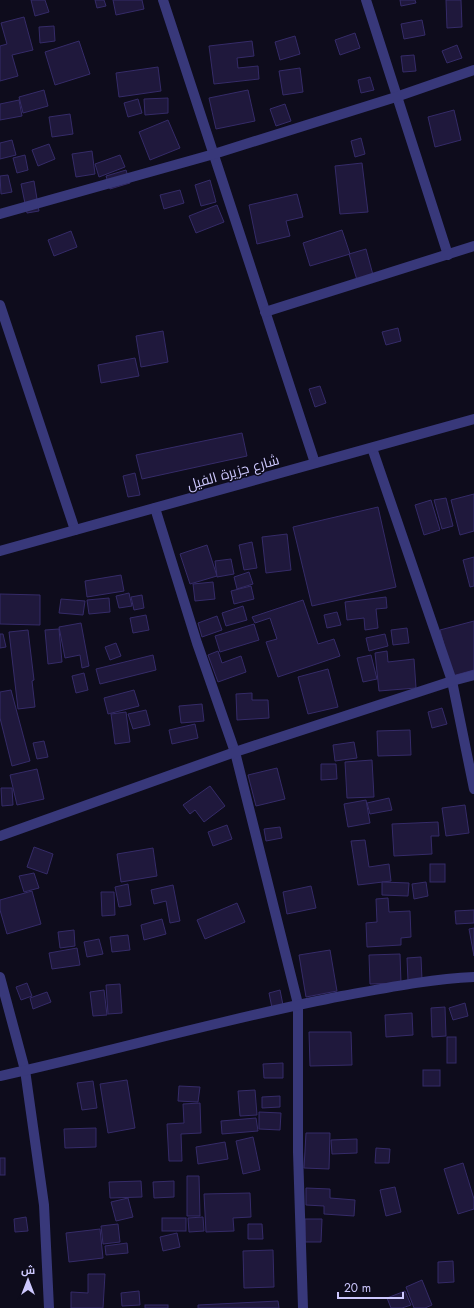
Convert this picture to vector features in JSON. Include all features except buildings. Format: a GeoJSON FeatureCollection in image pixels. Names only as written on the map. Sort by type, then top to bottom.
{"type":"FeatureCollection","features":[{"type":"Feature","properties":{"kind":"street"},"geometry":{"type":"LineString","coordinates":[[163,0],[315,463]]}},
{"type":"Feature","properties":{"kind":"street"},"geometry":{"type":"LineString","coordinates":[[366,0],[448,255]]}},
{"type":"Feature","properties":{"kind":"street"},"geometry":{"type":"LineString","coordinates":[[0,214],[214,154],[474,70]]}},
{"type":"Feature","properties":{"kind":"street"},"geometry":{"type":"LineString","coordinates":[[265,312],[474,246]]}},
{"type":"Feature","properties":{"kind":"street"},"geometry":{"type":"LineString","coordinates":[[0,305],[75,530]]}},
{"type":"Feature","properties":{"kind":"street","name":"شارع جزيرة الفيل"},"geometry":{"type":"LineString","coordinates":[[0,551],[474,419]]}},
{"type":"Feature","properties":{"kind":"street"},"geometry":{"type":"LineString","coordinates":[[372,448],[452,681],[474,789]]}},
{"type":"Feature","properties":{"kind":"street"},"geometry":{"type":"LineString","coordinates":[[155,508],[197,643],[235,752],[298,1004],[298,1152],[303,1308]]}},
{"type":"Feature","properties":{"kind":"street"},"geometry":{"type":"LineString","coordinates":[[0,836],[235,752],[474,675]]}},
{"type":"Feature","properties":{"kind":"street"},"geometry":{"type":"LineString","coordinates":[[0,977],[25,1070],[44,1205],[49,1308]]}},
{"type":"Feature","properties":{"kind":"street"},"geometry":{"type":"LineString","coordinates":[[0,1076],[298,1004],[412,983],[449,978],[474,977]]}}]}
